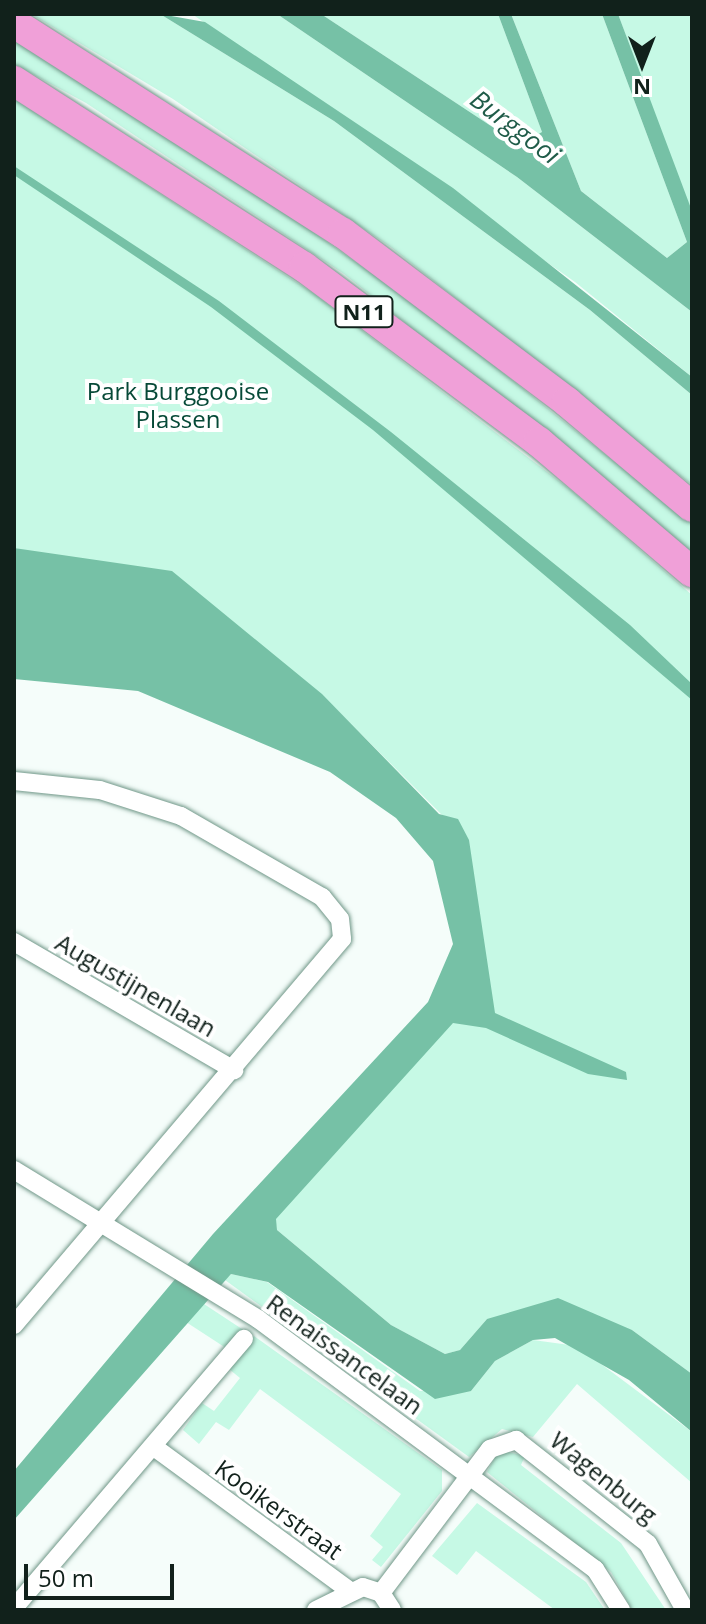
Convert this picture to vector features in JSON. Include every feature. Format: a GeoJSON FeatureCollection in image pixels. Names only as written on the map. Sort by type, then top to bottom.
{"type":"FeatureCollection","features":[{"type":"Feature","properties":{"kind":"highway","name":"N11"},"geometry":{"type":"LineString","coordinates":[[14,23],[343,233],[567,402],[692,507]]}},
{"type":"Feature","properties":{"kind":"highway","name":"N11"},"geometry":{"type":"LineString","coordinates":[[14,81],[304,267],[539,442],[692,572]]}},
{"type":"Feature","properties":{"kind":"street"},"geometry":{"type":"LineString","coordinates":[[14,781],[100,790],[181,816],[322,897],[340,919],[342,939],[322,971],[101,1220],[14,1325]]}},
{"type":"Feature","properties":{"kind":"street","name":"Augustijnenlaan"},"geometry":{"type":"LineString","coordinates":[[14,942],[234,1070]]}},
{"type":"Feature","properties":{"kind":"street","name":"Renaissancelaan"},"geometry":{"type":"LineString","coordinates":[[14,1170],[101,1220],[227,1300],[470,1473],[595,1569],[621,1610]]}},
{"type":"Feature","properties":{"kind":"street"},"geometry":{"type":"LineString","coordinates":[[14,1608],[244,1339]]}},
{"type":"Feature","properties":{"kind":"street","name":"Wagenburg"},"geometry":{"type":"LineString","coordinates":[[470,1473],[502,1440],[529,1446],[648,1544],[685,1610]]}},
{"type":"Feature","properties":{"kind":"street","name":"Kooikerstraat"},"geometry":{"type":"LineString","coordinates":[[154,1447],[349,1590],[381,1593]]}},
{"type":"Feature","properties":{"kind":"street"},"geometry":{"type":"LineString","coordinates":[[392,1610],[381,1593],[470,1473]]}},
{"type":"Feature","properties":{"kind":"street"},"geometry":{"type":"LineString","coordinates":[[316,1610],[349,1590]]}},
{"type":"Feature","properties":{"kind":"green space"},"geometry":{"type":"Polygon","coordinates":[[[31,14],[160,14],[334,121],[590,310],[692,395],[692,485],[392,248],[173,99],[31,14]]]}},
{"type":"Feature","properties":{"kind":"green space"},"geometry":{"type":"Polygon","coordinates":[[[192,14],[277,14],[517,177],[692,312],[692,377],[575,282],[192,14]]]}},
{"type":"Feature","properties":{"kind":"green space"},"geometry":{"type":"Polygon","coordinates":[[[321,14],[498,14],[542,132],[535,142],[520,145],[321,14]]]}},
{"type":"Feature","properties":{"kind":"green space"},"geometry":{"type":"Polygon","coordinates":[[[511,14],[602,14],[687,242],[667,258],[581,191],[511,14]]]}},
{"type":"Feature","properties":{"kind":"green space"},"geometry":{"type":"Polygon","coordinates":[[[618,14],[692,14],[692,211],[679,181],[618,14]]]}},
{"type":"Feature","properties":{"kind":"green space"},"geometry":{"type":"Polygon","coordinates":[[[14,40],[282,210],[432,316],[692,524],[692,553],[344,274],[86,103],[14,64],[14,40]]]}},
{"type":"Feature","properties":{"kind":"green space","name":"Park Burggooise Plassen"},"geometry":{"type":"Polygon","coordinates":[[[14,99],[313,293],[572,491],[692,595],[692,1374],[632,1330],[487,1319],[460,1350],[445,1354],[391,1325],[277,1230],[275,1219],[487,979],[446,819],[321,694],[243,634],[82,563],[14,548],[14,99]]]}},
{"type":"Feature","properties":{"kind":"green space"},"geometry":{"type":"Polygon","coordinates":[[[231,1274],[267,1282],[420,1391],[471,1391],[495,1361],[533,1340],[577,1346],[692,1432],[692,1483],[577,1384],[533,1437],[502,1429],[469,1457],[225,1280],[231,1274]]]}},
{"type":"Feature","properties":{"kind":"green space"},"geometry":{"type":"Polygon","coordinates":[[[204,1304],[245,1331],[229,1350],[186,1322],[204,1304]]]}},
{"type":"Feature","properties":{"kind":"green space"},"geometry":{"type":"Polygon","coordinates":[[[254,1336],[442,1470],[442,1491],[381,1567],[372,1560],[383,1547],[370,1536],[401,1494],[260,1389],[229,1430],[216,1422],[199,1444],[183,1430],[202,1403],[214,1411],[240,1378],[229,1369],[254,1336]]]}},
{"type":"Feature","properties":{"kind":"green space"},"geometry":{"type":"Polygon","coordinates":[[[499,1450],[525,1456],[521,1465],[621,1543],[666,1610],[632,1610],[611,1572],[487,1472],[499,1450]]]}},
{"type":"Feature","properties":{"kind":"green space"},"geometry":{"type":"Polygon","coordinates":[[[477,1503],[586,1582],[605,1610],[555,1610],[476,1551],[457,1575],[432,1556],[477,1503]]]}},
{"type":"Feature","properties":{"kind":"shaded area"},"geometry":{"type":"Polygon","coordinates":[[[160,14],[205,22],[453,188],[692,377],[692,395],[590,310],[334,121],[160,14]]]}},
{"type":"Feature","properties":{"kind":"shaded area"},"geometry":{"type":"Polygon","coordinates":[[[277,14],[321,14],[520,145],[542,132],[498,14],[511,14],[581,191],[667,258],[687,242],[602,14],[618,14],[692,211],[692,312],[517,177],[277,14]]]}},
{"type":"Feature","properties":{"kind":"shaded area"},"geometry":{"type":"Polygon","coordinates":[[[14,166],[219,301],[391,432],[630,625],[692,684],[692,700],[373,430],[211,307],[14,175],[14,166]]]}},
{"type":"Feature","properties":{"kind":"shaded area"},"geometry":{"type":"Polygon","coordinates":[[[14,548],[172,571],[322,694],[439,814],[458,819],[469,840],[495,1013],[626,1072],[627,1080],[588,1074],[486,1028],[453,1023],[276,1219],[277,1230],[391,1325],[445,1354],[460,1350],[487,1319],[558,1298],[632,1330],[692,1374],[692,1432],[629,1380],[555,1338],[533,1340],[495,1361],[471,1391],[435,1399],[268,1282],[231,1274],[14,1520],[14,1471],[213,1234],[428,1002],[453,944],[433,861],[396,818],[330,772],[138,691],[14,679],[14,548]]]}},
{"type":"Feature","properties":{"kind":"water label","name":"Burggooi"},"geometry":{"type":"Point","coordinates":[515,127]}}]}
